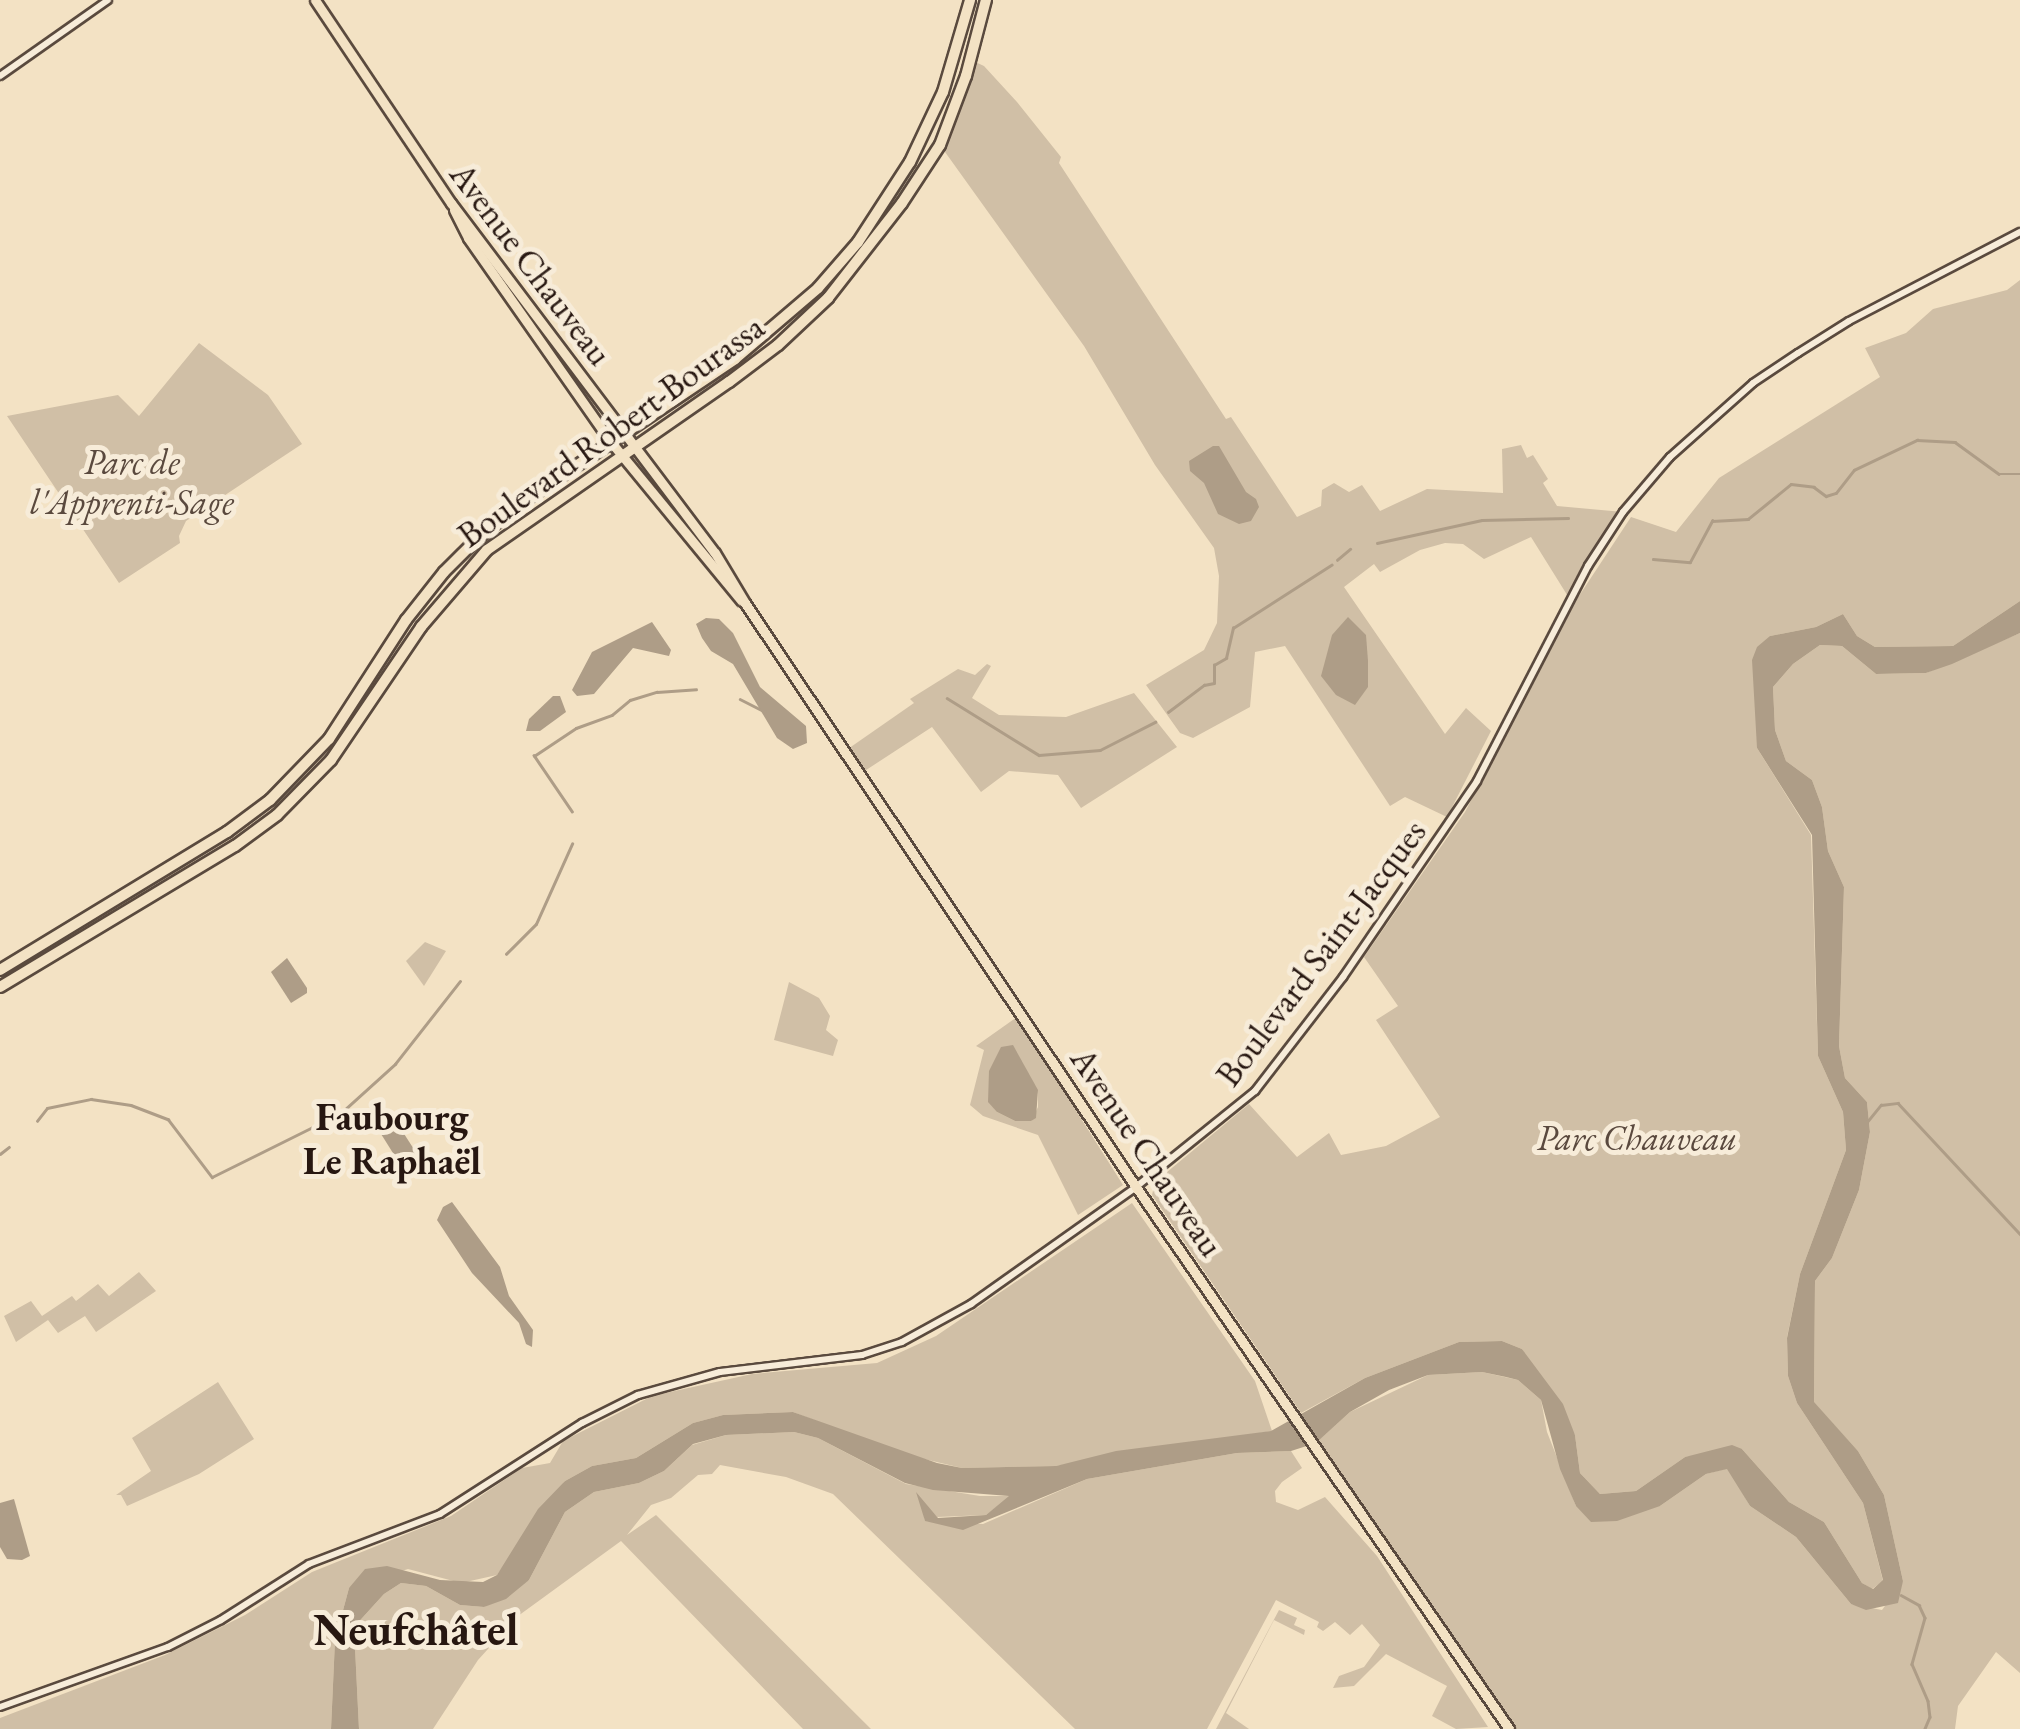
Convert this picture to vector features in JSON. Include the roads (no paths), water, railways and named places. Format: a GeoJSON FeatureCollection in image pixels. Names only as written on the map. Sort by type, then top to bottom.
{"type":"FeatureCollection","features":[{"type":"Feature","properties":{"kind":"highway","name":"Boulevard Robert-Bourassa"},"geometry":{"type":"LineString","coordinates":[[0,970],[227,832],[270,800],[329,739],[406,620],[444,572],[520,503],[771,330],[858,242],[894,190],[930,122],[970,0]]}},
{"type":"Feature","properties":{"kind":"highway","name":"Boulevard Robert-Bourassa"},"geometry":{"type":"LineString","coordinates":[[0,987],[235,846],[277,815],[331,760],[396,662],[468,570],[517,526],[778,345],[828,298],[866,252],[940,144],[966,76],[986,0]]}},
{"type":"Feature","properties":{"kind":"main road","name":"Avenue Chauveau"},"geometry":{"type":"LineString","coordinates":[[315,0],[451,203],[716,553],[745,604],[1136,1187],[1509,1729]]}},
{"type":"Feature","properties":{"kind":"main road","name":"Avenue Chauveau"},"geometry":{"type":"LineString","coordinates":[[451,203],[468,238],[611,442],[745,604]]}},
{"type":"Feature","properties":{"kind":"street"},"geometry":{"type":"LineString","coordinates":[[0,76],[108,0]]}},
{"type":"Feature","properties":{"kind":"street","name":"Boulevard Saint-Jacques"},"geometry":{"type":"LineString","coordinates":[[0,1708],[179,1642],[309,1564],[461,1503],[582,1423],[638,1395],[720,1372],[862,1355],[902,1342],[970,1304],[1136,1187],[1255,1091],[1352,964],[1477,781],[1588,566],[1623,512],[1670,458],[1752,383],[1798,353],[1848,321],[2020,232]]}},
{"type":"Feature","properties":{"kind":"waterway"},"geometry":{"type":"LineString","coordinates":[[1653,559],[1690,562],[1712,521],[1748,519],[1791,484],[1814,487],[1826,496],[1836,493],[1854,470],[1917,440],[1955,442],[1999,474],[2020,474]]}},
{"type":"Feature","properties":{"kind":"waterway"},"geometry":{"type":"LineString","coordinates":[[1377,543],[1482,520],[1568,518]]}},
{"type":"Feature","properties":{"kind":"waterway"},"geometry":{"type":"LineString","coordinates":[[1337,560],[1350,549]]}},
{"type":"Feature","properties":{"kind":"waterway"},"geometry":{"type":"LineString","coordinates":[[1168,712],[1204,685],[1214,683],[1214,665],[1226,658],[1233,628],[1331,565]]}},
{"type":"Feature","properties":{"kind":"waterway"},"geometry":{"type":"LineString","coordinates":[[572,812],[534,756],[576,728],[612,715],[630,700],[657,692],[696,689]]}},
{"type":"Feature","properties":{"kind":"waterway"},"geometry":{"type":"LineString","coordinates":[[947,698],[1039,755],[1100,750],[1155,722]]}},
{"type":"Feature","properties":{"kind":"waterway"},"geometry":{"type":"LineString","coordinates":[[740,699],[765,712]]}},
{"type":"Feature","properties":{"kind":"waterway"},"geometry":{"type":"LineString","coordinates":[[506,954],[536,924],[572,844]]}},
{"type":"Feature","properties":{"kind":"waterway"},"geometry":{"type":"LineString","coordinates":[[37,1121],[47,1108],[91,1099],[131,1105],[168,1119],[212,1177],[341,1113],[395,1064],[460,981]]}},
{"type":"Feature","properties":{"kind":"waterway"},"geometry":{"type":"LineString","coordinates":[[1867,1122],[1881,1105],[1898,1103],[2020,1234]]}},
{"type":"Feature","properties":{"kind":"waterway"},"geometry":{"type":"LineString","coordinates":[[0,1154],[9,1147]]}},
{"type":"Feature","properties":{"kind":"waterway"},"geometry":{"type":"LineString","coordinates":[[1901,1595],[1919,1605],[1925,1618],[1912,1664],[1928,1701],[1930,1717],[1925,1729]]}},
{"type":"Feature","properties":{"kind":"district","name":"Faubourg Le Raphaël"},"geometry":{"type":"Point","coordinates":[392,1139]}},
{"type":"Feature","properties":{"kind":"district","name":"Neufchâtel"},"geometry":{"type":"Point","coordinates":[416,1630]}},
{"type":"Feature","properties":{"kind":"park label","name":"Parc de l'Apprenti-Sage"},"geometry":{"type":"Point","coordinates":[132,482]}},
{"type":"Feature","properties":{"kind":"park label","name":"Parc Chauveau"},"geometry":{"type":"Point","coordinates":[1637,1138]}}]}
